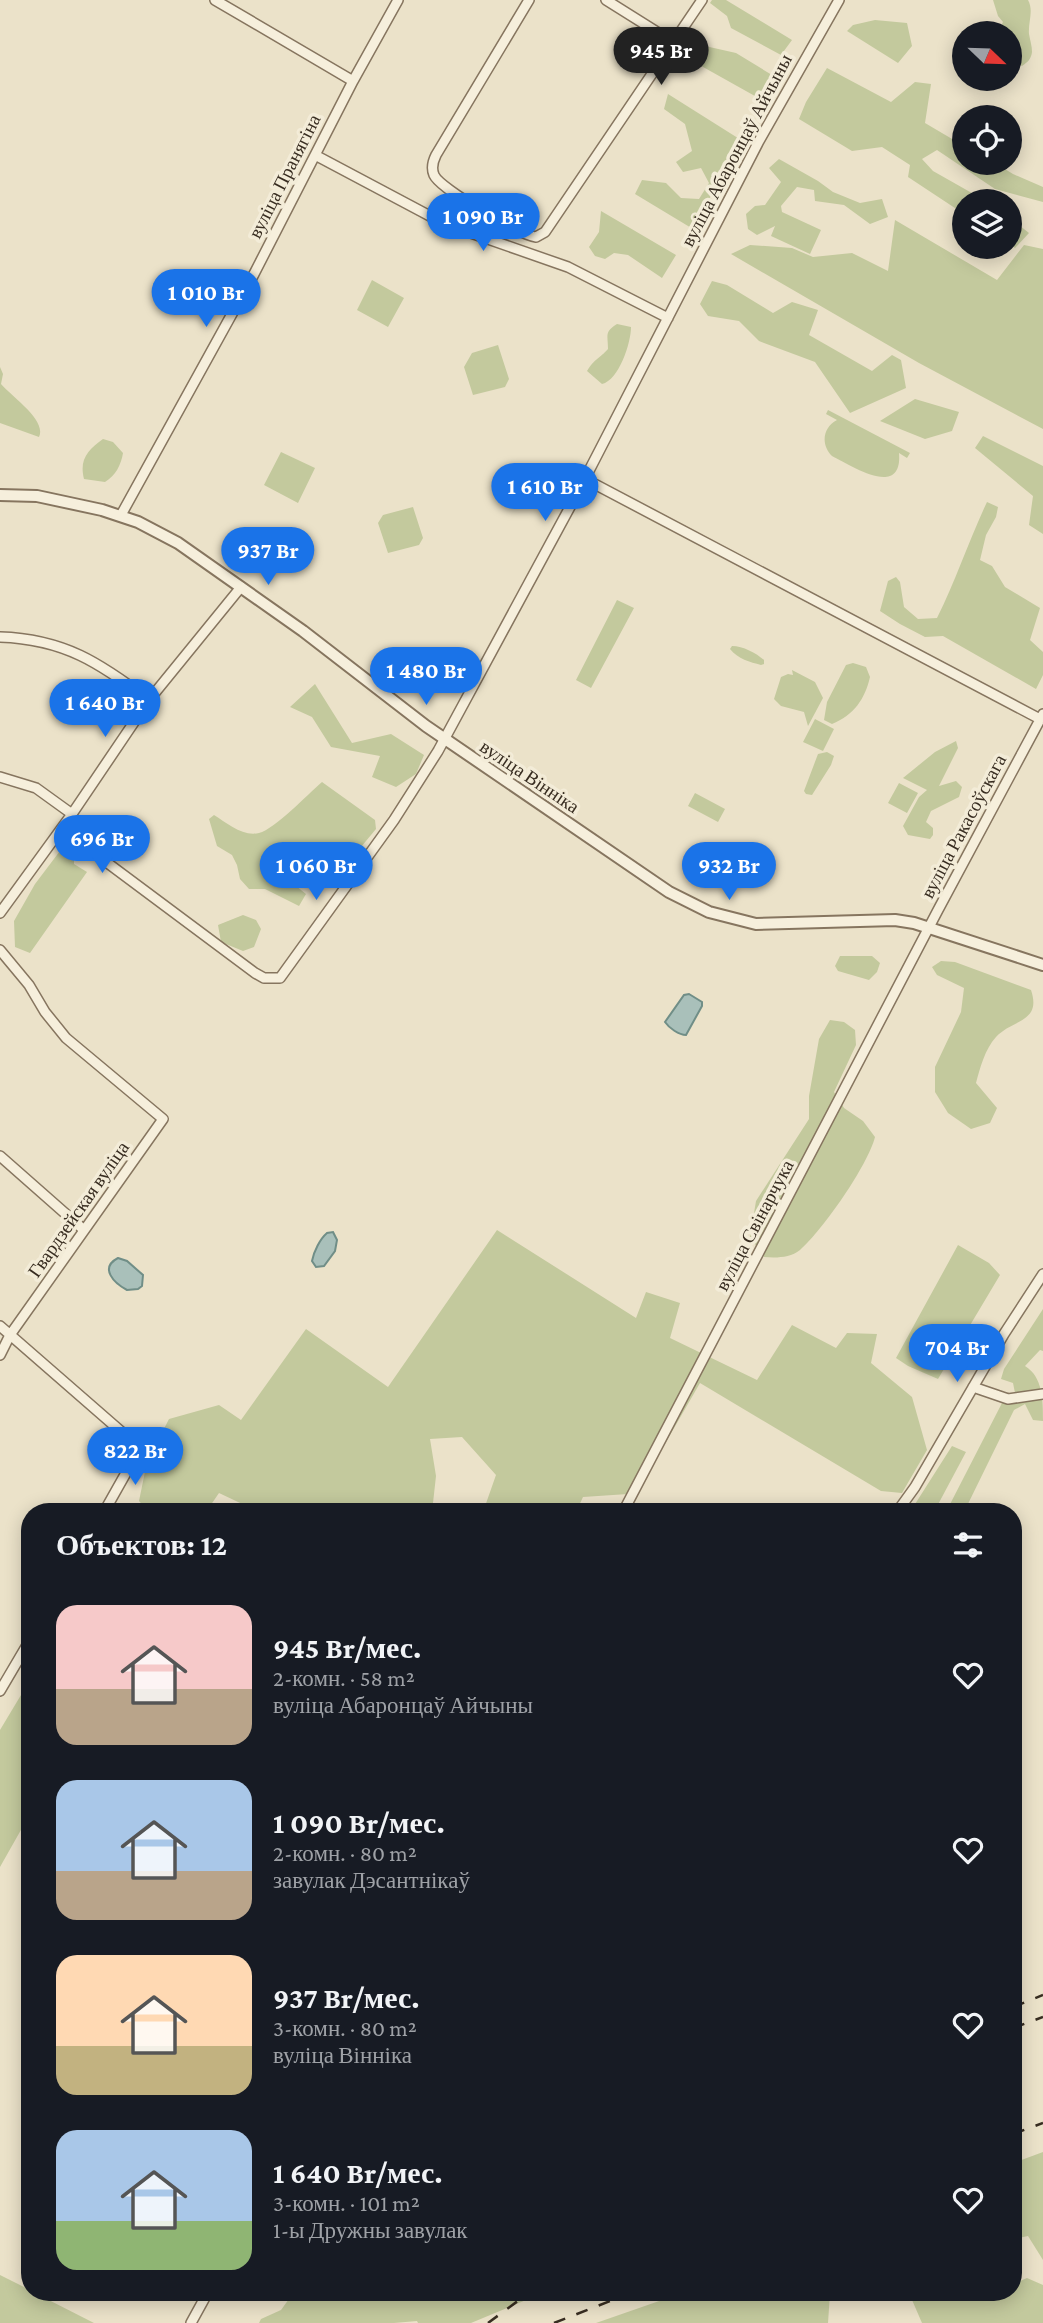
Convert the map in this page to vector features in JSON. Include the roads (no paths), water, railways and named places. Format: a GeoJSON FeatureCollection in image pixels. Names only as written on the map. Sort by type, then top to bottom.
{"type":"FeatureCollection","features":[{"type":"Feature","properties":{"kind":"street"},"geometry":{"type":"LineString","coordinates":[[215,0],[353,81]]}},
{"type":"Feature","properties":{"kind":"street"},"geometry":{"type":"LineString","coordinates":[[233,10],[239,0]]}},
{"type":"Feature","properties":{"kind":"street","name":"вуліца Пранягіна"},"geometry":{"type":"LineString","coordinates":[[121,515],[254,274],[353,81],[398,0]]}},
{"type":"Feature","properties":{"kind":"street"},"geometry":{"type":"LineString","coordinates":[[529,0],[436,155],[432,167],[434,175],[447,188],[526,235],[536,237],[545,232],[702,0]]}},
{"type":"Feature","properties":{"kind":"street"},"geometry":{"type":"LineString","coordinates":[[606,0],[673,42]]}},
{"type":"Feature","properties":{"kind":"street","name":"вуліца Абаронцаў Айчыны"},"geometry":{"type":"LineString","coordinates":[[668,318],[759,141],[839,0]]}},
{"type":"Feature","properties":{"kind":"street"},"geometry":{"type":"LineString","coordinates":[[62,828],[255,973],[264,978],[279,978],[394,820],[445,739],[668,318],[568,267],[445,224],[315,155]]}},
{"type":"Feature","properties":{"kind":"street"},"geometry":{"type":"LineString","coordinates":[[585,479],[1042,716]]}},
{"type":"Feature","properties":{"kind":"street","name":"вуліца Вінніка"},"geometry":{"type":"LineString","coordinates":[[0,495],[49,498],[121,515],[178,543],[445,739],[669,892],[709,912],[756,924],[895,920],[929,927],[1043,965]]}},
{"type":"Feature","properties":{"kind":"street"},"geometry":{"type":"LineString","coordinates":[[0,913],[72,814],[149,699],[241,587]]}},
{"type":"Feature","properties":{"kind":"street"},"geometry":{"type":"LineString","coordinates":[[0,637],[65,648],[105,666],[149,699]]}},
{"type":"Feature","properties":{"kind":"street","name":"вуліца Ракасоўскага"},"geometry":{"type":"LineString","coordinates":[[915,955],[1042,716]]}},
{"type":"Feature","properties":{"kind":"street"},"geometry":{"type":"LineString","coordinates":[[0,777],[36,788],[72,814]]}},
{"type":"Feature","properties":{"kind":"street","name":"Гвардзейская вуліца"},"geometry":{"type":"LineString","coordinates":[[0,950],[29,985],[45,1012],[66,1038],[163,1119],[10,1335],[0,1355]]}},
{"type":"Feature","properties":{"kind":"street","name":"вуліца Свінарчука"},"geometry":{"type":"LineString","coordinates":[[628,1503],[915,955]]}},
{"type":"Feature","properties":{"kind":"street"},"geometry":{"type":"LineString","coordinates":[[0,1156],[84,1230]]}},
{"type":"Feature","properties":{"kind":"street"},"geometry":{"type":"LineString","coordinates":[[903,1503],[1043,1274]]}},
{"type":"Feature","properties":{"kind":"street"},"geometry":{"type":"LineString","coordinates":[[0,1326],[140,1448],[109,1503]]}},
{"type":"Feature","properties":{"kind":"street"},"geometry":{"type":"LineString","coordinates":[[973,1387],[1008,1399],[1043,1394]]}},
{"type":"Feature","properties":{"kind":"street"},"geometry":{"type":"LineString","coordinates":[[0,1691],[21,1655]]}},
{"type":"Feature","properties":{"kind":"street"},"geometry":{"type":"LineString","coordinates":[[191,2323],[203,2301]]}},
{"type":"Feature","properties":{"kind":"water"},"geometry":{"type":"Polygon","coordinates":[[[689,994],[702,1002],[702,1006],[686,1035],[674,1031],[665,1022],[684,995],[689,994]]]}},
{"type":"Feature","properties":{"kind":"water"},"geometry":{"type":"Polygon","coordinates":[[[333,1232],[337,1240],[335,1251],[324,1266],[316,1267],[312,1261],[314,1253],[322,1238],[333,1232]]]}},
{"type":"Feature","properties":{"kind":"water"},"geometry":{"type":"Polygon","coordinates":[[[118,1258],[127,1261],[143,1275],[142,1286],[138,1289],[127,1290],[110,1275],[110,1266],[118,1258]]]}},
{"type":"Feature","properties":{"kind":"railway"},"geometry":{"type":"LineString","coordinates":[[1022,2003],[1043,1995]]}},
{"type":"Feature","properties":{"kind":"railway"},"geometry":{"type":"LineString","coordinates":[[1022,2025],[1043,2017]]}},
{"type":"Feature","properties":{"kind":"railway"},"geometry":{"type":"LineString","coordinates":[[1022,2131],[1043,2123]]}},
{"type":"Feature","properties":{"kind":"railway"},"geometry":{"type":"LineString","coordinates":[[488,2323],[518,2301]]}},
{"type":"Feature","properties":{"kind":"railway"},"geometry":{"type":"LineString","coordinates":[[554,2323],[610,2301]]}}]}
